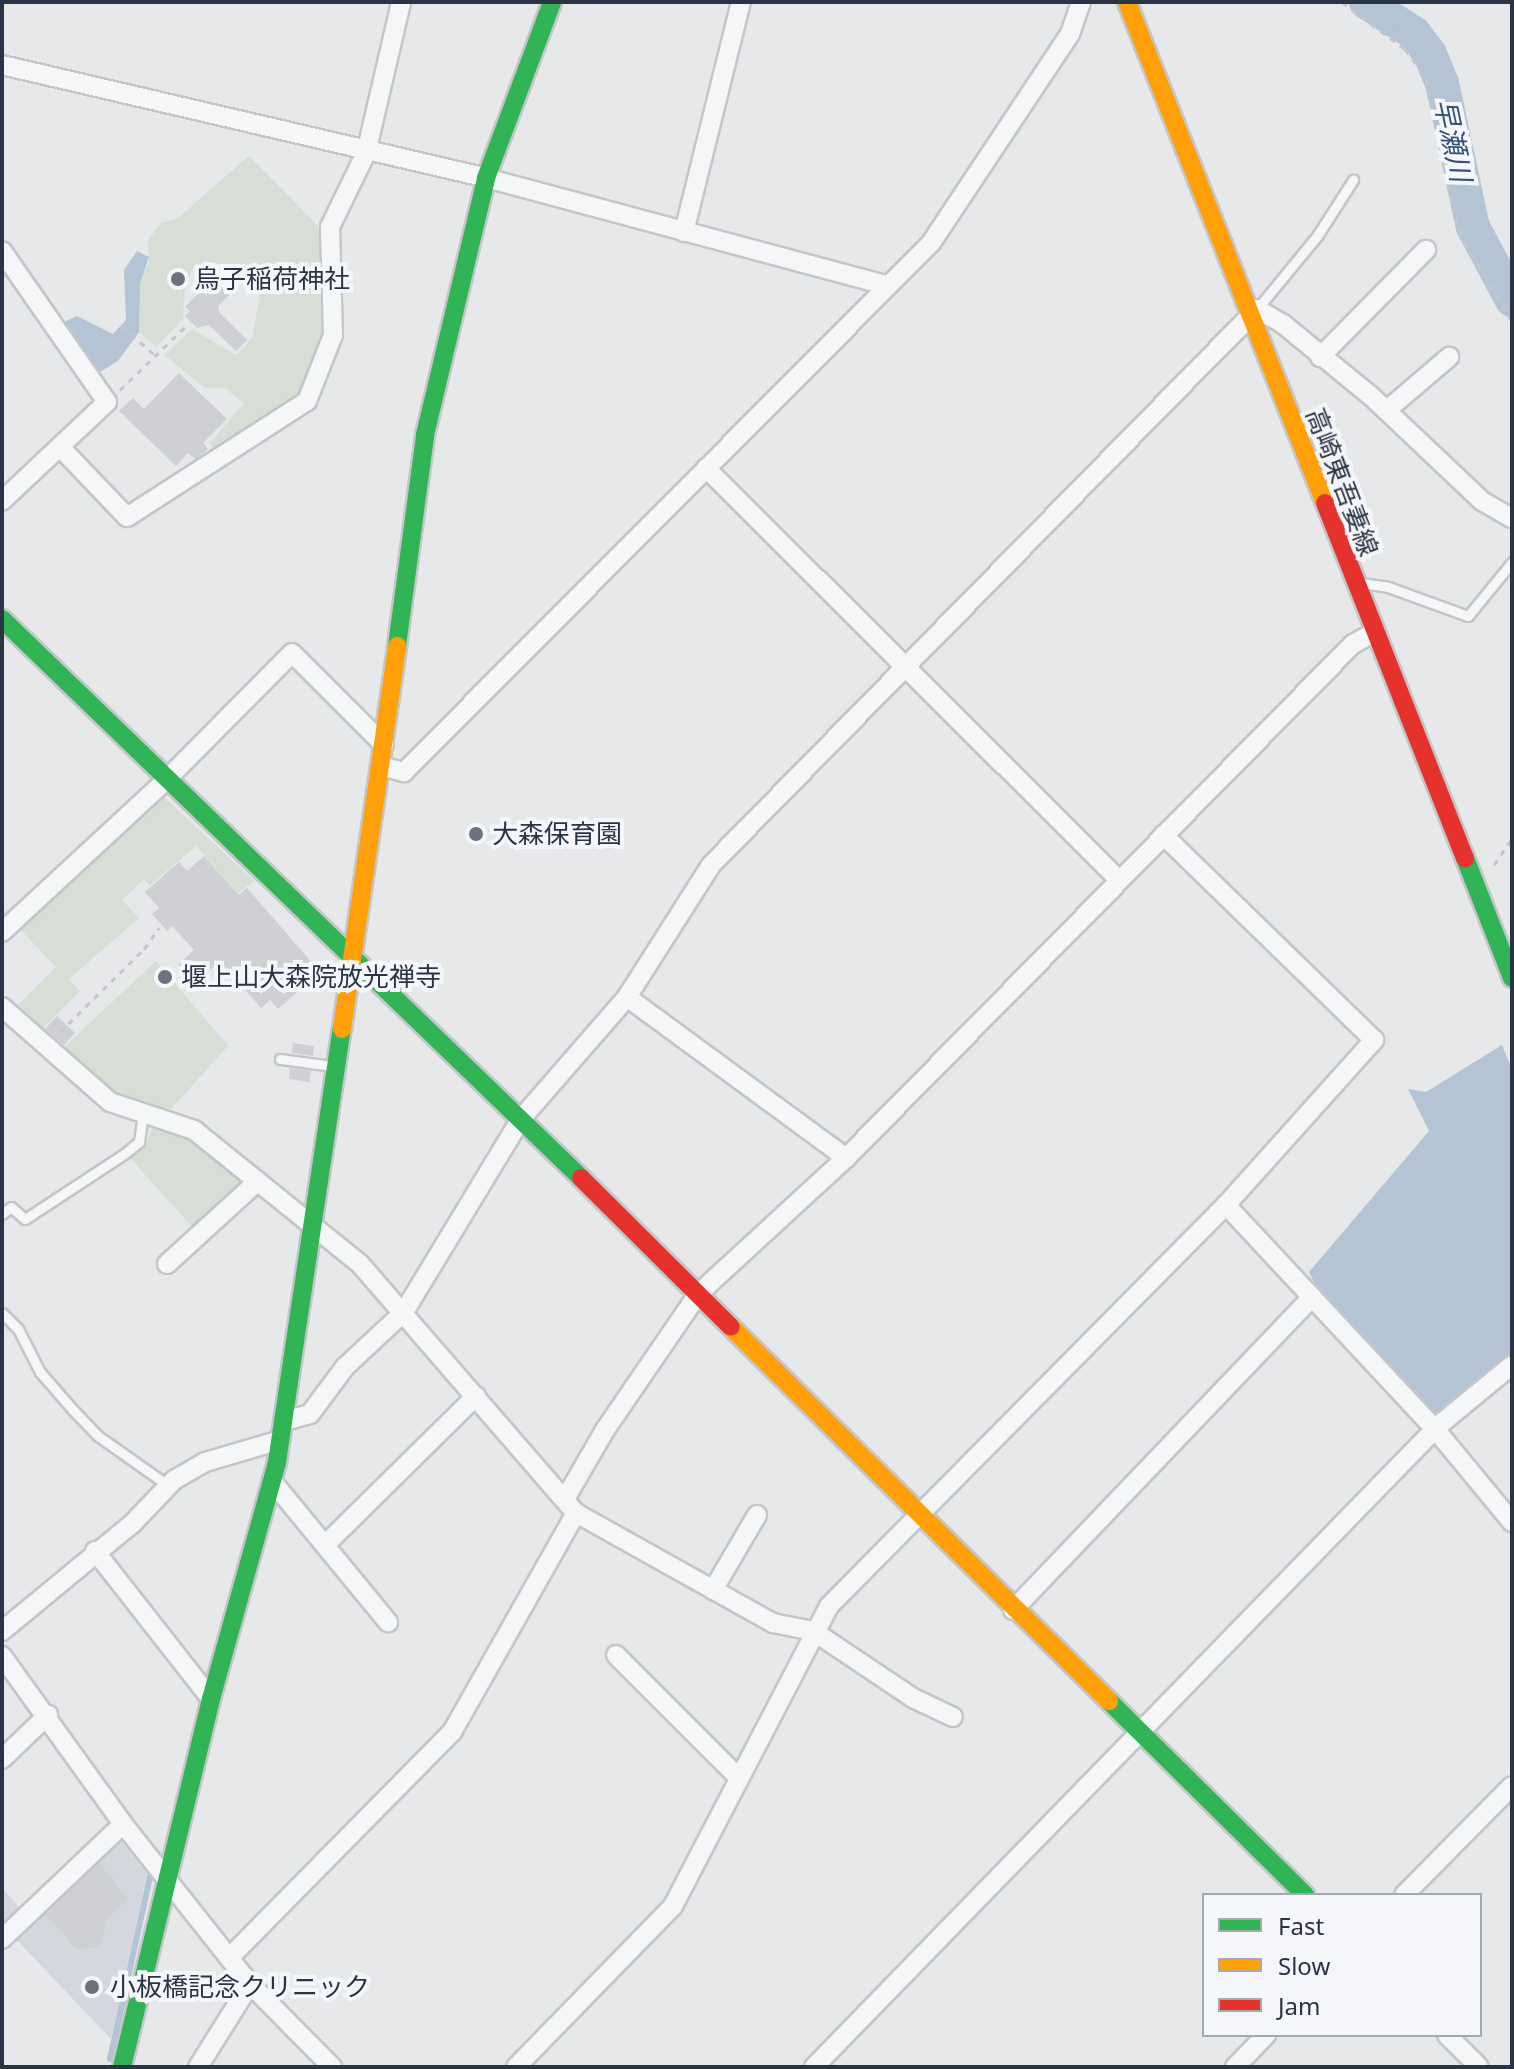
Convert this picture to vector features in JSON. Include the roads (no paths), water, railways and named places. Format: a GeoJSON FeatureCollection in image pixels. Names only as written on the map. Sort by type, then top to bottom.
{"type":"FeatureCollection","features":[{"type":"Feature","properties":{"kind":"street"},"geometry":{"type":"LineString","coordinates":[[61,448],[127,517],[307,401],[333,335],[330,227],[366,153],[401,2]]}},
{"type":"Feature","properties":{"kind":"street"},"geometry":{"type":"LineString","coordinates":[[122,2067],[211,1699],[272,1481],[284,1421],[381,766],[425,435],[486,178],[552,2]]}},
{"type":"Feature","properties":{"kind":"street"},"geometry":{"type":"LineString","coordinates":[[684,232],[741,2]]}},
{"type":"Feature","properties":{"kind":"street"},"geometry":{"type":"LineString","coordinates":[[381,766],[404,772],[888,286],[955,211],[1070,34],[1081,2]]}},
{"type":"Feature","properties":{"kind":"street","name":"高崎東吾妻線"},"geometry":{"type":"LineString","coordinates":[[1127,2],[1253,313],[1353,583],[1512,978]]}},
{"type":"Feature","properties":{"kind":"street"},"geometry":{"type":"LineString","coordinates":[[2,65],[366,153],[486,178],[888,286]]}},
{"type":"Feature","properties":{"kind":"street"},"geometry":{"type":"LineString","coordinates":[[1320,357],[1426,250]]}},
{"type":"Feature","properties":{"kind":"street"},"geometry":{"type":"LineString","coordinates":[[2,251],[107,402],[2,501]]}},
{"type":"Feature","properties":{"kind":"street"},"geometry":{"type":"LineString","coordinates":[[284,1421],[310,1414],[345,1367],[404,1312],[521,1119],[627,997],[711,865],[1253,313],[1283,324],[1387,410],[1469,490],[1512,518]]}},
{"type":"Feature","properties":{"kind":"street"},"geometry":{"type":"LineString","coordinates":[[1387,410],[1449,357]]}},
{"type":"Feature","properties":{"kind":"street"},"geometry":{"type":"LineString","coordinates":[[706,468],[1119,880]]}},
{"type":"Feature","properties":{"kind":"street"},"geometry":{"type":"LineString","coordinates":[[2,619],[351,960],[521,1119],[1140,1736],[1303,1893]]}},
{"type":"Feature","properties":{"kind":"street"},"geometry":{"type":"LineString","coordinates":[[230,1957],[452,1732],[570,1506],[605,1430],[698,1294],[846,1158],[1353,644],[1375,632]]}},
{"type":"Feature","properties":{"kind":"street"},"geometry":{"type":"LineString","coordinates":[[2,932],[167,779],[292,653],[384,745]]}},
{"type":"Feature","properties":{"kind":"street"},"geometry":{"type":"LineString","coordinates":[[516,2067],[673,1906],[797,1674],[813,1631],[829,1606],[918,1512],[1226,1205],[1374,1040],[1163,835]]}},
{"type":"Feature","properties":{"kind":"street"},"geometry":{"type":"LineString","coordinates":[[627,997],[846,1158]]}},
{"type":"Feature","properties":{"kind":"street"},"geometry":{"type":"LineString","coordinates":[[2,1007],[110,1102],[194,1130],[360,1264],[570,1506],[773,1623],[813,1631],[913,1698],[953,1717]]}},
{"type":"Feature","properties":{"kind":"street"},"geometry":{"type":"LineString","coordinates":[[167,1264],[258,1181]]}},
{"type":"Feature","properties":{"kind":"street"},"geometry":{"type":"LineString","coordinates":[[1226,1205],[1435,1429],[1512,1522]]}},
{"type":"Feature","properties":{"kind":"street"},"geometry":{"type":"LineString","coordinates":[[1013,1610],[1312,1297]]}},
{"type":"Feature","properties":{"kind":"street"},"geometry":{"type":"LineString","coordinates":[[814,2067],[1140,1736],[1435,1429],[1512,1365]]}},
{"type":"Feature","properties":{"kind":"street"},"geometry":{"type":"LineString","coordinates":[[325,1545],[476,1396]]}},
{"type":"Feature","properties":{"kind":"street"},"geometry":{"type":"LineString","coordinates":[[2,1631],[169,1486],[205,1462],[280,1440]]}},
{"type":"Feature","properties":{"kind":"street"},"geometry":{"type":"LineString","coordinates":[[272,1481],[388,1622]]}},
{"type":"Feature","properties":{"kind":"street"},"geometry":{"type":"LineString","coordinates":[[713,1590],[757,1515]]}},
{"type":"Feature","properties":{"kind":"street"},"geometry":{"type":"LineString","coordinates":[[95,1551],[211,1699]]}},
{"type":"Feature","properties":{"kind":"street"},"geometry":{"type":"LineString","coordinates":[[616,1655],[739,1778]]}},
{"type":"Feature","properties":{"kind":"street"},"geometry":{"type":"LineString","coordinates":[[2,1656],[167,1881],[250,1984],[332,2067]]}},
{"type":"Feature","properties":{"kind":"street"},"geometry":{"type":"LineString","coordinates":[[2,1759],[48,1715]]}},
{"type":"Feature","properties":{"kind":"street"},"geometry":{"type":"LineString","coordinates":[[1406,1893],[1512,1786]]}},
{"type":"Feature","properties":{"kind":"street"},"geometry":{"type":"LineString","coordinates":[[2,1939],[123,1824]]}},
{"type":"Feature","properties":{"kind":"street"},"geometry":{"type":"LineString","coordinates":[[198,2067],[250,1984]]}},
{"type":"Feature","properties":{"kind":"street"},"geometry":{"type":"LineString","coordinates":[[1235,2067],[1264,2037]]}},
{"type":"Feature","properties":{"kind":"street"},"geometry":{"type":"LineString","coordinates":[[1449,2037],[1479,2067]]}},
{"type":"Feature","properties":{"kind":"lane"},"geometry":{"type":"LineString","coordinates":[[1253,313],[1317,236],[1353,180]]}},
{"type":"Feature","properties":{"kind":"lane"},"geometry":{"type":"LineString","coordinates":[[1353,583],[1388,587],[1468,616],[1512,562]]}},
{"type":"Feature","properties":{"kind":"lane"},"geometry":{"type":"LineString","coordinates":[[280,1059],[336,1066]]}},
{"type":"Feature","properties":{"kind":"lane"},"geometry":{"type":"LineString","coordinates":[[2,1214],[11,1207],[25,1219],[124,1154],[139,1142],[143,1114]]}},
{"type":"Feature","properties":{"kind":"lane"},"geometry":{"type":"LineString","coordinates":[[2,1313],[18,1329],[40,1372],[98,1436],[169,1486]]}},
{"type":"Feature","properties":{"kind":"water"},"geometry":{"type":"Polygon","coordinates":[[[137,251],[149,257],[140,284],[139,332],[118,361],[100,372],[62,323],[77,316],[113,334],[126,320],[124,270],[137,251]]]}},
{"type":"Feature","properties":{"kind":"water"},"geometry":{"type":"Polygon","coordinates":[[[1502,1045],[1512,1069],[1512,1358],[1438,1419],[1430,1417],[1322,1299],[1309,1272],[1429,1131],[1408,1089],[1426,1092],[1502,1045]]]}},
{"type":"Feature","properties":{"kind":"waterway","name":"早瀬川"},"geometry":{"type":"LineString","coordinates":[[1366,2],[1414,33],[1430,54],[1442,83],[1473,227],[1512,300]]}},
{"type":"Feature","properties":{"kind":"waterway"},"geometry":{"type":"LineString","coordinates":[[110,2059],[151,1873],[146,1867]]}},
{"type":"Feature","properties":{"kind":"place","name":"烏子稲荷神社"},"geometry":{"type":"Point","coordinates":[178,279]}},
{"type":"Feature","properties":{"kind":"place","name":"大森保育園"},"geometry":{"type":"Point","coordinates":[476,834]}},
{"type":"Feature","properties":{"kind":"place","name":"堰上山大森院放光禅寺"},"geometry":{"type":"Point","coordinates":[165,977]}},
{"type":"Feature","properties":{"kind":"place","name":"小板橋記念クリニック"},"geometry":{"type":"Point","coordinates":[92,1987]}}]}
